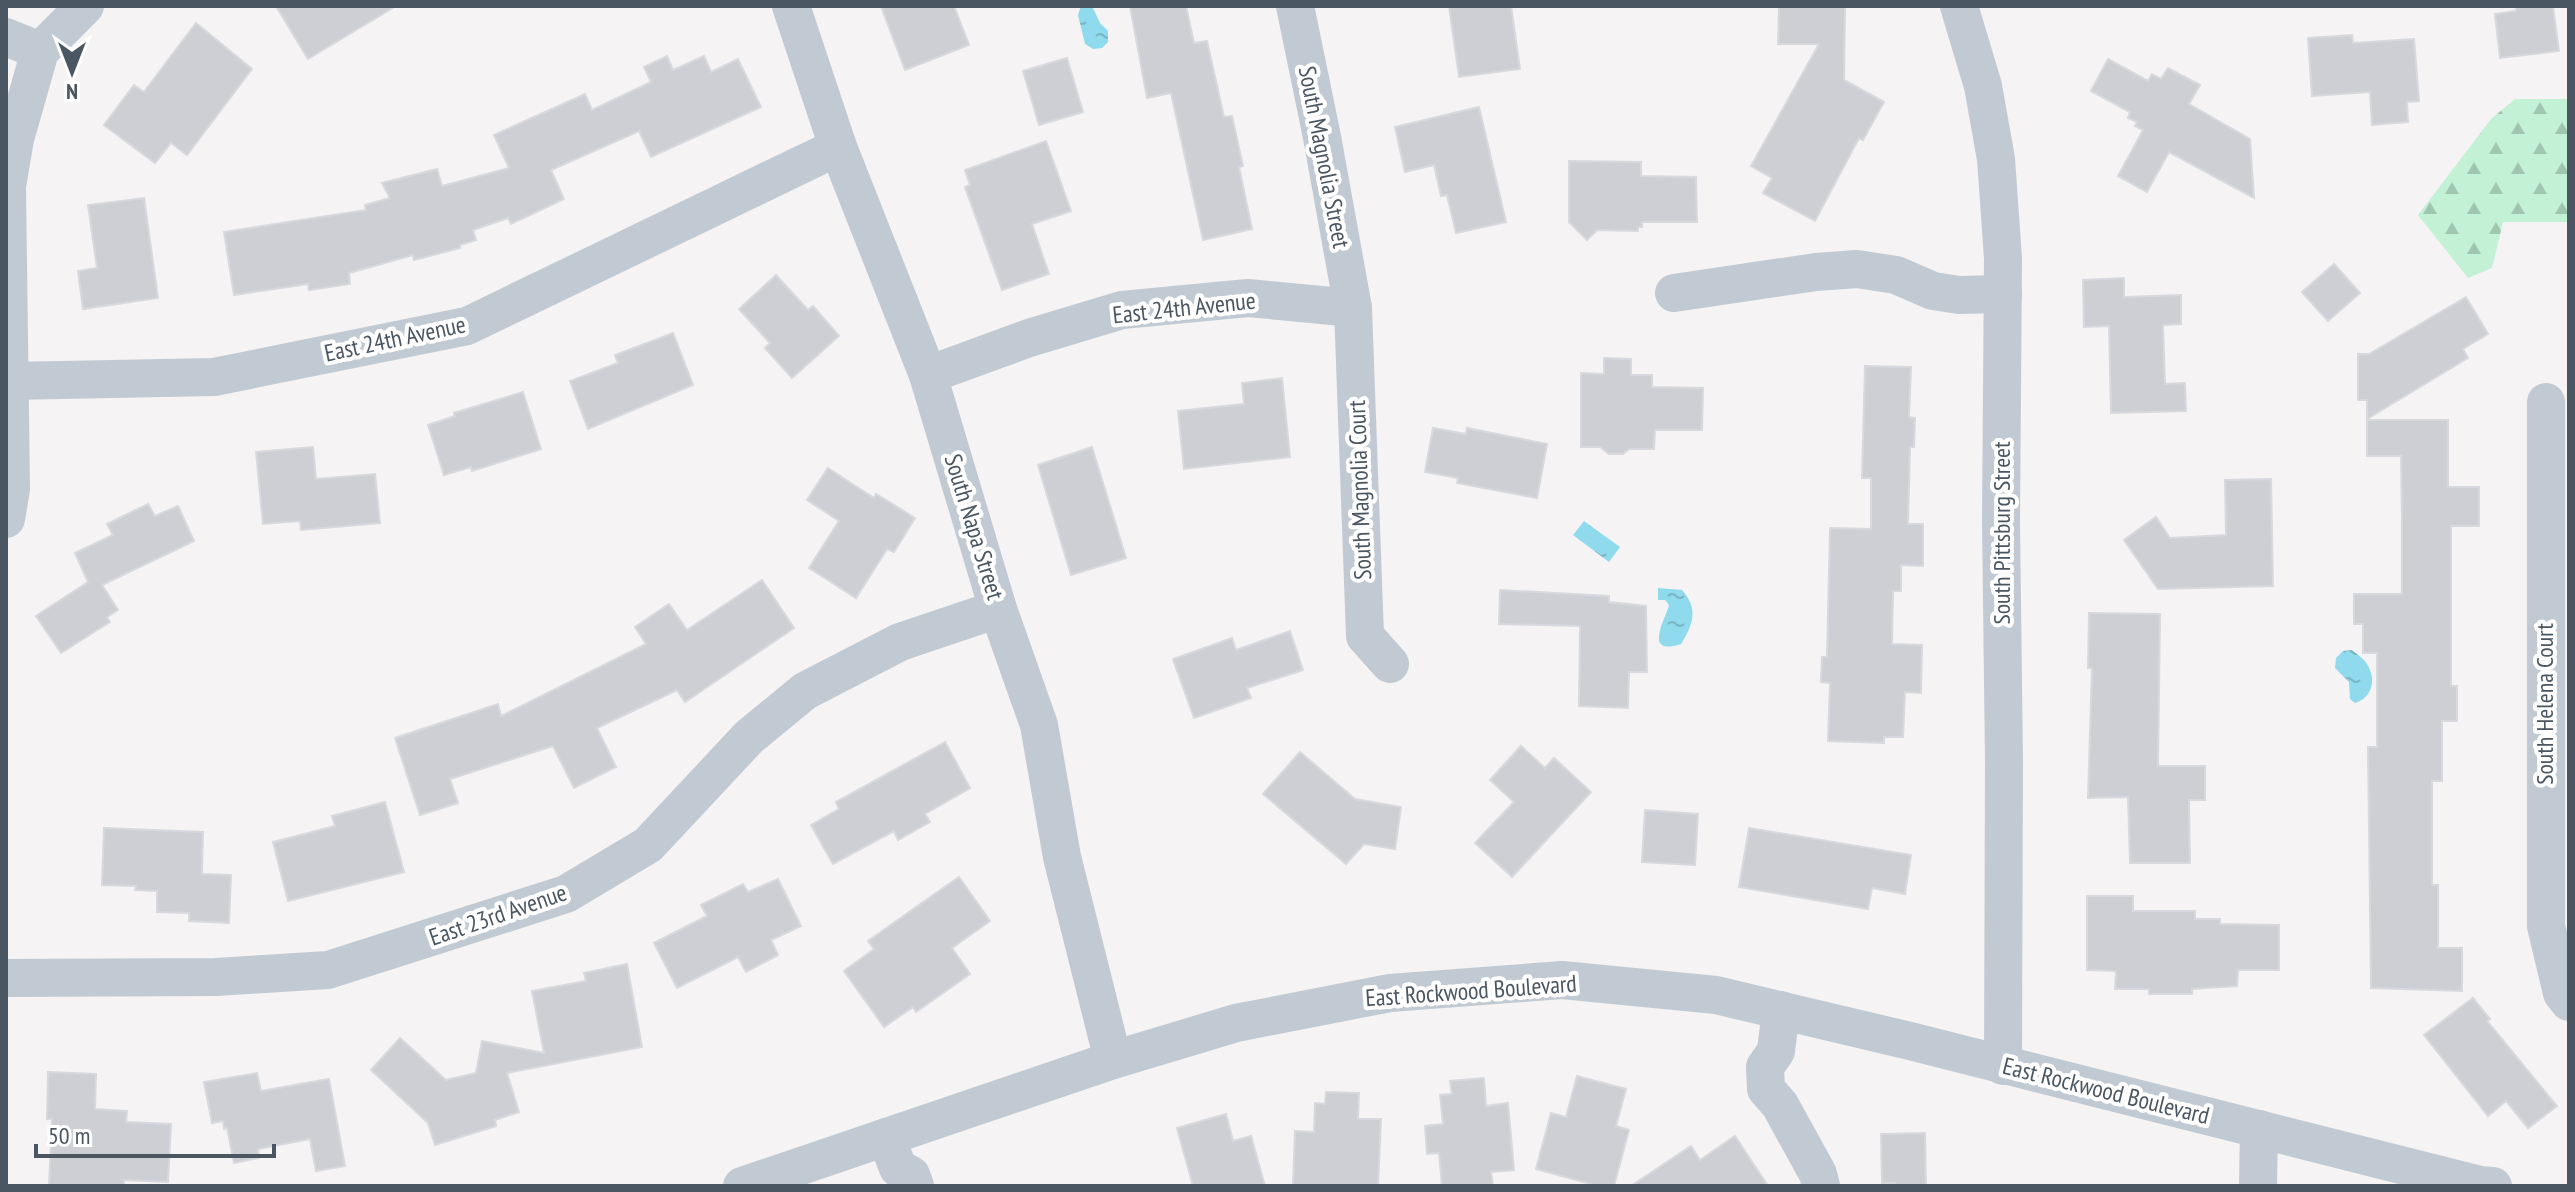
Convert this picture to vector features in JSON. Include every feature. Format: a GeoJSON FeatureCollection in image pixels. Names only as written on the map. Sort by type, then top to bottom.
{"type":"FeatureCollection","features":[{"type":"Feature","properties":{"kind":"street"},"geometry":{"type":"LineString","coordinates":[[6,519],[11,489],[7,186],[15,139],[40,51],[85,6]]}},
{"type":"Feature","properties":{"kind":"street","name":"South Napa Street"},"geometry":{"type":"LineString","coordinates":[[791,6],[838,147],[928,375],[998,609],[1039,725],[1062,857],[1113,1060]]}},
{"type":"Feature","properties":{"kind":"street","name":"South Magnolia Street"},"geometry":{"type":"LineString","coordinates":[[1295,6],[1353,308]]}},
{"type":"Feature","properties":{"kind":"street","name":"South Pittsburg Street"},"geometry":{"type":"LineString","coordinates":[[1959,6],[1983,86],[2001,208],[2003,1066]]}},
{"type":"Feature","properties":{"kind":"street"},"geometry":{"type":"LineString","coordinates":[[6,37],[40,51]]}},
{"type":"Feature","properties":{"kind":"street","name":"East 24th Avenue"},"geometry":{"type":"LineString","coordinates":[[10,381],[214,377],[467,326],[838,147]]}},
{"type":"Feature","properties":{"kind":"street"},"geometry":{"type":"LineString","coordinates":[[1674,293],[1857,269],[1896,275],[1933,291],[1959,295],[2003,294]]}},
{"type":"Feature","properties":{"kind":"street","name":"East 24th Avenue"},"geometry":{"type":"LineString","coordinates":[[928,375],[1029,338],[1122,310],[1248,298],[1353,308]]}},
{"type":"Feature","properties":{"kind":"street","name":"South Magnolia Court"},"geometry":{"type":"LineString","coordinates":[[1353,308],[1365,636],[1390,664]]}},
{"type":"Feature","properties":{"kind":"street","name":"South Helena Court"},"geometry":{"type":"LineString","coordinates":[[2546,402],[2557,667],[2546,926],[2562,993],[2569,1002]]}},
{"type":"Feature","properties":{"kind":"street","name":"East 23rd Avenue"},"geometry":{"type":"LineString","coordinates":[[6,978],[216,977],[328,970],[566,894],[648,845],[749,737],[805,691],[900,642],[998,609]]}},
{"type":"Feature","properties":{"kind":"street","name":"East Rockwood Boulevard"},"geometry":{"type":"LineString","coordinates":[[742,1186],[898,1169],[1113,1060],[1236,1023],[1390,993],[1562,980],[1716,995],[2493,1186]]}},
{"type":"Feature","properties":{"kind":"street"},"geometry":{"type":"LineString","coordinates":[[1781,1010],[1776,1051],[1765,1067],[1766,1089],[1780,1105],[1818,1174],[1821,1186]]}},
{"type":"Feature","properties":{"kind":"street"},"geometry":{"type":"LineString","coordinates":[[2258,1186],[2259,1129]]}},
{"type":"Feature","properties":{"kind":"green space"},"geometry":{"type":"Polygon","coordinates":[[[2515,99],[2569,99],[2569,222],[2503,222],[2492,268],[2468,278],[2418,215],[2491,119],[2515,99]]]}},
{"type":"Feature","properties":{"kind":"water"},"geometry":{"type":"Polygon","coordinates":[[[1081,6],[1092,6],[1100,23],[1108,31],[1108,42],[1102,48],[1093,49],[1085,44],[1078,15],[1081,6]]]}},
{"type":"Feature","properties":{"kind":"water"},"geometry":{"type":"Polygon","coordinates":[[[1584,521],[1620,547],[1609,562],[1573,535],[1584,521]]]}},
{"type":"Feature","properties":{"kind":"water"},"geometry":{"type":"Polygon","coordinates":[[[1658,588],[1682,590],[1691,604],[1691,624],[1681,644],[1669,647],[1659,641],[1669,605],[1665,600],[1658,600],[1658,588]]]}},
{"type":"Feature","properties":{"kind":"water"},"geometry":{"type":"Polygon","coordinates":[[[2352,650],[2367,664],[2372,676],[2369,693],[2355,703],[2350,699],[2349,682],[2335,668],[2336,658],[2343,651],[2352,650]]]}},
{"type":"Feature","properties":{"kind":"building"},"geometry":{"type":"Polygon","coordinates":[[[276,6],[396,6],[308,59],[276,6]]]}},
{"type":"Feature","properties":{"kind":"building"},"geometry":{"type":"Polygon","coordinates":[[[881,6],[954,6],[969,45],[905,70],[881,6]]]}},
{"type":"Feature","properties":{"kind":"building"},"geometry":{"type":"Polygon","coordinates":[[[1130,6],[1186,6],[1194,43],[1207,41],[1224,117],[1232,116],[1252,229],[1203,240],[1171,93],[1147,98],[1130,6]]]}},
{"type":"Feature","properties":{"kind":"building"},"geometry":{"type":"Polygon","coordinates":[[[1449,6],[1511,6],[1520,69],[1459,77],[1449,6]]]}},
{"type":"Feature","properties":{"kind":"building"},"geometry":{"type":"Polygon","coordinates":[[[1779,6],[1845,6],[1844,80],[1884,102],[1863,140],[1859,138],[1815,221],[1763,193],[1772,178],[1751,166],[1819,44],[1778,44],[1779,6]]]}},
{"type":"Feature","properties":{"kind":"building"},"geometry":{"type":"Polygon","coordinates":[[[2516,6],[2553,7],[2559,51],[2500,58],[2495,14],[2516,11],[2516,6]]]}},
{"type":"Feature","properties":{"kind":"building"},"geometry":{"type":"Polygon","coordinates":[[[196,23],[252,69],[187,155],[171,143],[155,163],[104,125],[134,85],[144,92],[196,23]]]}},
{"type":"Feature","properties":{"kind":"building"},"geometry":{"type":"Polygon","coordinates":[[[2352,35],[2353,43],[2414,39],[2419,101],[2407,102],[2408,122],[2372,125],[2370,92],[2312,96],[2308,38],[2352,35]]]}},
{"type":"Feature","properties":{"kind":"building"},"geometry":{"type":"Polygon","coordinates":[[[667,56],[673,70],[704,56],[711,72],[738,59],[761,107],[651,157],[639,131],[551,170],[564,199],[511,224],[508,218],[473,230],[476,240],[460,245],[460,248],[414,260],[413,255],[349,273],[350,284],[309,290],[308,284],[234,295],[224,232],[366,210],[365,205],[390,198],[382,183],[437,169],[442,186],[509,168],[494,135],[585,94],[592,110],[651,82],[644,67],[667,56]]]}},
{"type":"Feature","properties":{"kind":"building"},"geometry":{"type":"Polygon","coordinates":[[[1067,58],[1083,112],[1039,125],[1023,71],[1067,58]]]}},
{"type":"Feature","properties":{"kind":"building"},"geometry":{"type":"Polygon","coordinates":[[[2108,59],[2148,81],[2152,74],[2161,79],[2168,68],[2200,85],[2189,104],[2250,139],[2254,198],[2169,152],[2147,192],[2118,176],[2143,130],[2135,126],[2137,122],[2128,118],[2130,112],[2091,91],[2108,59]]]}},
{"type":"Feature","properties":{"kind":"building"},"geometry":{"type":"Polygon","coordinates":[[[1479,107],[1506,222],[1456,233],[1447,195],[1441,196],[1434,165],[1405,172],[1395,127],[1479,107]]]}},
{"type":"Feature","properties":{"kind":"building"},"geometry":{"type":"Polygon","coordinates":[[[1046,141],[1071,211],[1032,224],[1049,274],[1002,290],[965,187],[970,185],[965,170],[1046,141]]]}},
{"type":"Feature","properties":{"kind":"building"},"geometry":{"type":"Polygon","coordinates":[[[1569,161],[1641,162],[1641,176],[1696,177],[1697,222],[1642,222],[1638,231],[1597,230],[1587,240],[1569,222],[1569,161]]]}},
{"type":"Feature","properties":{"kind":"building"},"geometry":{"type":"Polygon","coordinates":[[[144,198],[158,298],[83,309],[78,271],[97,268],[88,205],[144,198]]]}},
{"type":"Feature","properties":{"kind":"building"},"geometry":{"type":"Polygon","coordinates":[[[2334,264],[2360,293],[2328,321],[2302,292],[2334,264]]]}},
{"type":"Feature","properties":{"kind":"building"},"geometry":{"type":"Polygon","coordinates":[[[776,275],[808,310],[813,306],[839,336],[792,378],[765,348],[770,343],[739,309],[776,275]]]}},
{"type":"Feature","properties":{"kind":"building"},"geometry":{"type":"Polygon","coordinates":[[[2124,278],[2124,297],[2181,295],[2181,324],[2163,325],[2165,384],[2185,383],[2186,411],[2111,413],[2109,326],[2084,327],[2083,280],[2124,278]]]}},
{"type":"Feature","properties":{"kind":"building"},"geometry":{"type":"Polygon","coordinates":[[[2466,297],[2488,334],[2463,349],[2468,358],[2367,419],[2367,400],[2358,400],[2358,354],[2369,354],[2466,297]]]}},
{"type":"Feature","properties":{"kind":"building"},"geometry":{"type":"Polygon","coordinates":[[[673,333],[693,385],[588,429],[570,381],[618,363],[615,355],[673,333]]]}},
{"type":"Feature","properties":{"kind":"building"},"geometry":{"type":"Polygon","coordinates":[[[1604,358],[1631,359],[1631,375],[1652,375],[1652,387],[1703,388],[1702,430],[1655,430],[1654,449],[1629,449],[1623,454],[1609,454],[1600,447],[1581,447],[1581,373],[1604,374],[1604,358]]]}},
{"type":"Feature","properties":{"kind":"building"},"geometry":{"type":"Polygon","coordinates":[[[1865,366],[1911,367],[1909,417],[1915,418],[1914,447],[1910,447],[1908,524],[1923,524],[1923,566],[1901,565],[1901,591],[1893,591],[1892,644],[1922,645],[1921,693],[1905,692],[1903,737],[1884,737],[1884,743],[1828,741],[1830,683],[1821,682],[1822,657],[1827,657],[1830,528],[1871,529],[1871,478],[1862,478],[1865,366]]]}},
{"type":"Feature","properties":{"kind":"building"},"geometry":{"type":"Polygon","coordinates":[[[1282,378],[1290,457],[1184,469],[1178,411],[1244,404],[1242,383],[1282,378]]]}},
{"type":"Feature","properties":{"kind":"building"},"geometry":{"type":"Polygon","coordinates":[[[523,392],[541,449],[472,471],[471,467],[444,475],[428,425],[455,416],[454,413],[523,392]]]}},
{"type":"Feature","properties":{"kind":"building"},"geometry":{"type":"Polygon","coordinates":[[[2367,420],[2448,420],[2448,487],[2479,487],[2479,526],[2451,526],[2451,686],[2457,686],[2457,721],[2442,721],[2442,781],[2432,781],[2432,885],[2438,885],[2438,948],[2462,948],[2462,991],[2371,988],[2368,747],[2377,747],[2377,653],[2363,653],[2363,624],[2354,624],[2354,594],[2402,594],[2402,523],[2401,456],[2367,456],[2367,420]]]}},
{"type":"Feature","properties":{"kind":"building"},"geometry":{"type":"Polygon","coordinates":[[[1433,428],[1466,434],[1467,428],[1547,444],[1537,498],[1457,483],[1458,478],[1425,472],[1433,428]]]}},
{"type":"Feature","properties":{"kind":"building"},"geometry":{"type":"Polygon","coordinates":[[[313,447],[316,479],[375,474],[380,523],[301,530],[300,521],[263,524],[256,452],[313,447]]]}},
{"type":"Feature","properties":{"kind":"building"},"geometry":{"type":"Polygon","coordinates":[[[1092,447],[1126,558],[1071,575],[1038,465],[1092,447]]]}},
{"type":"Feature","properties":{"kind":"building"},"geometry":{"type":"Polygon","coordinates":[[[828,468],[874,498],[876,494],[915,518],[894,552],[887,549],[856,598],[809,568],[839,521],[807,500],[828,468]]]}},
{"type":"Feature","properties":{"kind":"building"},"geometry":{"type":"Polygon","coordinates":[[[2271,479],[2273,586],[2158,589],[2124,540],[2156,517],[2170,538],[2226,535],[2225,480],[2271,479]]]}},
{"type":"Feature","properties":{"kind":"building"},"geometry":{"type":"Polygon","coordinates":[[[148,504],[155,516],[178,506],[194,541],[102,585],[118,610],[107,617],[110,622],[61,653],[36,616],[88,582],[75,553],[113,535],[107,524],[148,504]]]}},
{"type":"Feature","properties":{"kind":"building"},"geometry":{"type":"Polygon","coordinates":[[[762,580],[794,628],[685,702],[677,690],[597,728],[616,767],[574,788],[553,746],[450,779],[458,803],[420,815],[395,738],[498,704],[501,716],[646,644],[635,627],[669,604],[687,630],[762,580]]]}},
{"type":"Feature","properties":{"kind":"building"},"geometry":{"type":"Polygon","coordinates":[[[1500,590],[1609,596],[1609,602],[1646,606],[1647,672],[1629,672],[1628,708],[1579,706],[1580,626],[1499,624],[1500,590]]]}},
{"type":"Feature","properties":{"kind":"building"},"geometry":{"type":"Polygon","coordinates":[[[2089,613],[2160,614],[2158,766],[2205,766],[2205,800],[2189,800],[2190,863],[2130,863],[2128,797],[2088,798],[2092,668],[2088,668],[2089,613]]]}},
{"type":"Feature","properties":{"kind":"building"},"geometry":{"type":"Polygon","coordinates":[[[1290,631],[1303,670],[1247,688],[1251,698],[1194,718],[1173,659],[1232,638],[1236,650],[1290,631]]]}},
{"type":"Feature","properties":{"kind":"building"},"geometry":{"type":"Polygon","coordinates":[[[945,742],[970,788],[925,814],[930,822],[898,840],[894,831],[833,864],[811,825],[839,809],[836,802],[945,742]]]}},
{"type":"Feature","properties":{"kind":"building"},"geometry":{"type":"Polygon","coordinates":[[[1521,746],[1545,768],[1554,758],[1591,792],[1512,877],[1475,843],[1514,802],[1490,780],[1521,746]]]}},
{"type":"Feature","properties":{"kind":"building"},"geometry":{"type":"Polygon","coordinates":[[[1300,752],[1355,799],[1401,807],[1395,849],[1364,844],[1346,864],[1263,794],[1300,752]]]}},
{"type":"Feature","properties":{"kind":"building"},"geometry":{"type":"Polygon","coordinates":[[[385,802],[404,872],[288,901],[273,842],[335,826],[332,816],[385,802]]]}},
{"type":"Feature","properties":{"kind":"building"},"geometry":{"type":"Polygon","coordinates":[[[1645,810],[1698,814],[1695,865],[1642,862],[1645,810]]]}},
{"type":"Feature","properties":{"kind":"building"},"geometry":{"type":"Polygon","coordinates":[[[104,828],[203,832],[202,874],[231,875],[229,923],[189,921],[189,913],[157,912],[157,891],[135,890],[136,886],[102,885],[104,828]]]}},
{"type":"Feature","properties":{"kind":"building"},"geometry":{"type":"Polygon","coordinates":[[[1749,828],[1911,855],[1905,894],[1872,888],[1868,909],[1739,887],[1749,828]]]}},
{"type":"Feature","properties":{"kind":"building"},"geometry":{"type":"Polygon","coordinates":[[[959,877],[990,921],[952,948],[970,974],[916,1012],[913,1007],[884,1027],[844,971],[874,949],[868,941],[959,877]]]}},
{"type":"Feature","properties":{"kind":"building"},"geometry":{"type":"Polygon","coordinates":[[[778,879],[801,926],[771,940],[778,955],[746,972],[738,957],[677,988],[654,943],[707,916],[701,905],[743,884],[748,892],[778,879]]]}},
{"type":"Feature","properties":{"kind":"building"},"geometry":{"type":"Polygon","coordinates":[[[2087,896],[2133,896],[2133,911],[2195,911],[2195,919],[2220,919],[2220,924],[2279,925],[2279,970],[2238,970],[2237,986],[2192,989],[2192,994],[2149,994],[2149,989],[2115,989],[2116,971],[2087,970],[2087,896]]]}},
{"type":"Feature","properties":{"kind":"building"},"geometry":{"type":"Polygon","coordinates":[[[627,964],[642,1047],[507,1073],[519,1112],[495,1120],[496,1126],[435,1145],[428,1123],[371,1070],[400,1038],[446,1080],[476,1073],[482,1041],[544,1053],[532,991],[586,981],[584,973],[627,964]]]}},
{"type":"Feature","properties":{"kind":"building"},"geometry":{"type":"Polygon","coordinates":[[[2473,998],[2490,1019],[2487,1021],[2557,1106],[2528,1128],[2506,1101],[2488,1116],[2424,1035],[2473,998]]]}},
{"type":"Feature","properties":{"kind":"building"},"geometry":{"type":"Polygon","coordinates":[[[48,1072],[96,1074],[95,1109],[127,1111],[126,1122],[171,1124],[168,1182],[124,1180],[124,1186],[49,1186],[52,1119],[47,1119],[48,1072]]]}},
{"type":"Feature","properties":{"kind":"building"},"geometry":{"type":"Polygon","coordinates":[[[257,1073],[261,1091],[329,1079],[345,1166],[316,1171],[310,1139],[258,1149],[259,1158],[234,1163],[227,1128],[224,1129],[223,1121],[212,1123],[204,1082],[257,1073]]]}},
{"type":"Feature","properties":{"kind":"building"},"geometry":{"type":"Polygon","coordinates":[[[1577,1076],[1626,1089],[1616,1126],[1629,1130],[1614,1186],[1598,1186],[1536,1169],[1551,1113],[1566,1117],[1577,1076]]]}},
{"type":"Feature","properties":{"kind":"building"},"geometry":{"type":"Polygon","coordinates":[[[1484,1078],[1486,1106],[1508,1103],[1514,1170],[1491,1172],[1493,1186],[1442,1186],[1439,1153],[1427,1154],[1425,1126],[1443,1124],[1440,1095],[1452,1094],[1450,1081],[1484,1078]]]}},
{"type":"Feature","properties":{"kind":"building"},"geometry":{"type":"Polygon","coordinates":[[[1326,1092],[1359,1093],[1358,1119],[1381,1119],[1378,1186],[1293,1186],[1295,1131],[1314,1132],[1315,1103],[1325,1104],[1326,1092]]]}},
{"type":"Feature","properties":{"kind":"building"},"geometry":{"type":"Polygon","coordinates":[[[1226,1114],[1233,1141],[1251,1136],[1265,1186],[1193,1186],[1177,1128],[1226,1114]]]}},
{"type":"Feature","properties":{"kind":"building"},"geometry":{"type":"Polygon","coordinates":[[[1925,1133],[1926,1186],[1882,1183],[1881,1134],[1925,1133]]]}},
{"type":"Feature","properties":{"kind":"building"},"geometry":{"type":"Polygon","coordinates":[[[1735,1136],[1768,1186],[1631,1186],[1691,1146],[1700,1160],[1735,1136]]]}}]}
